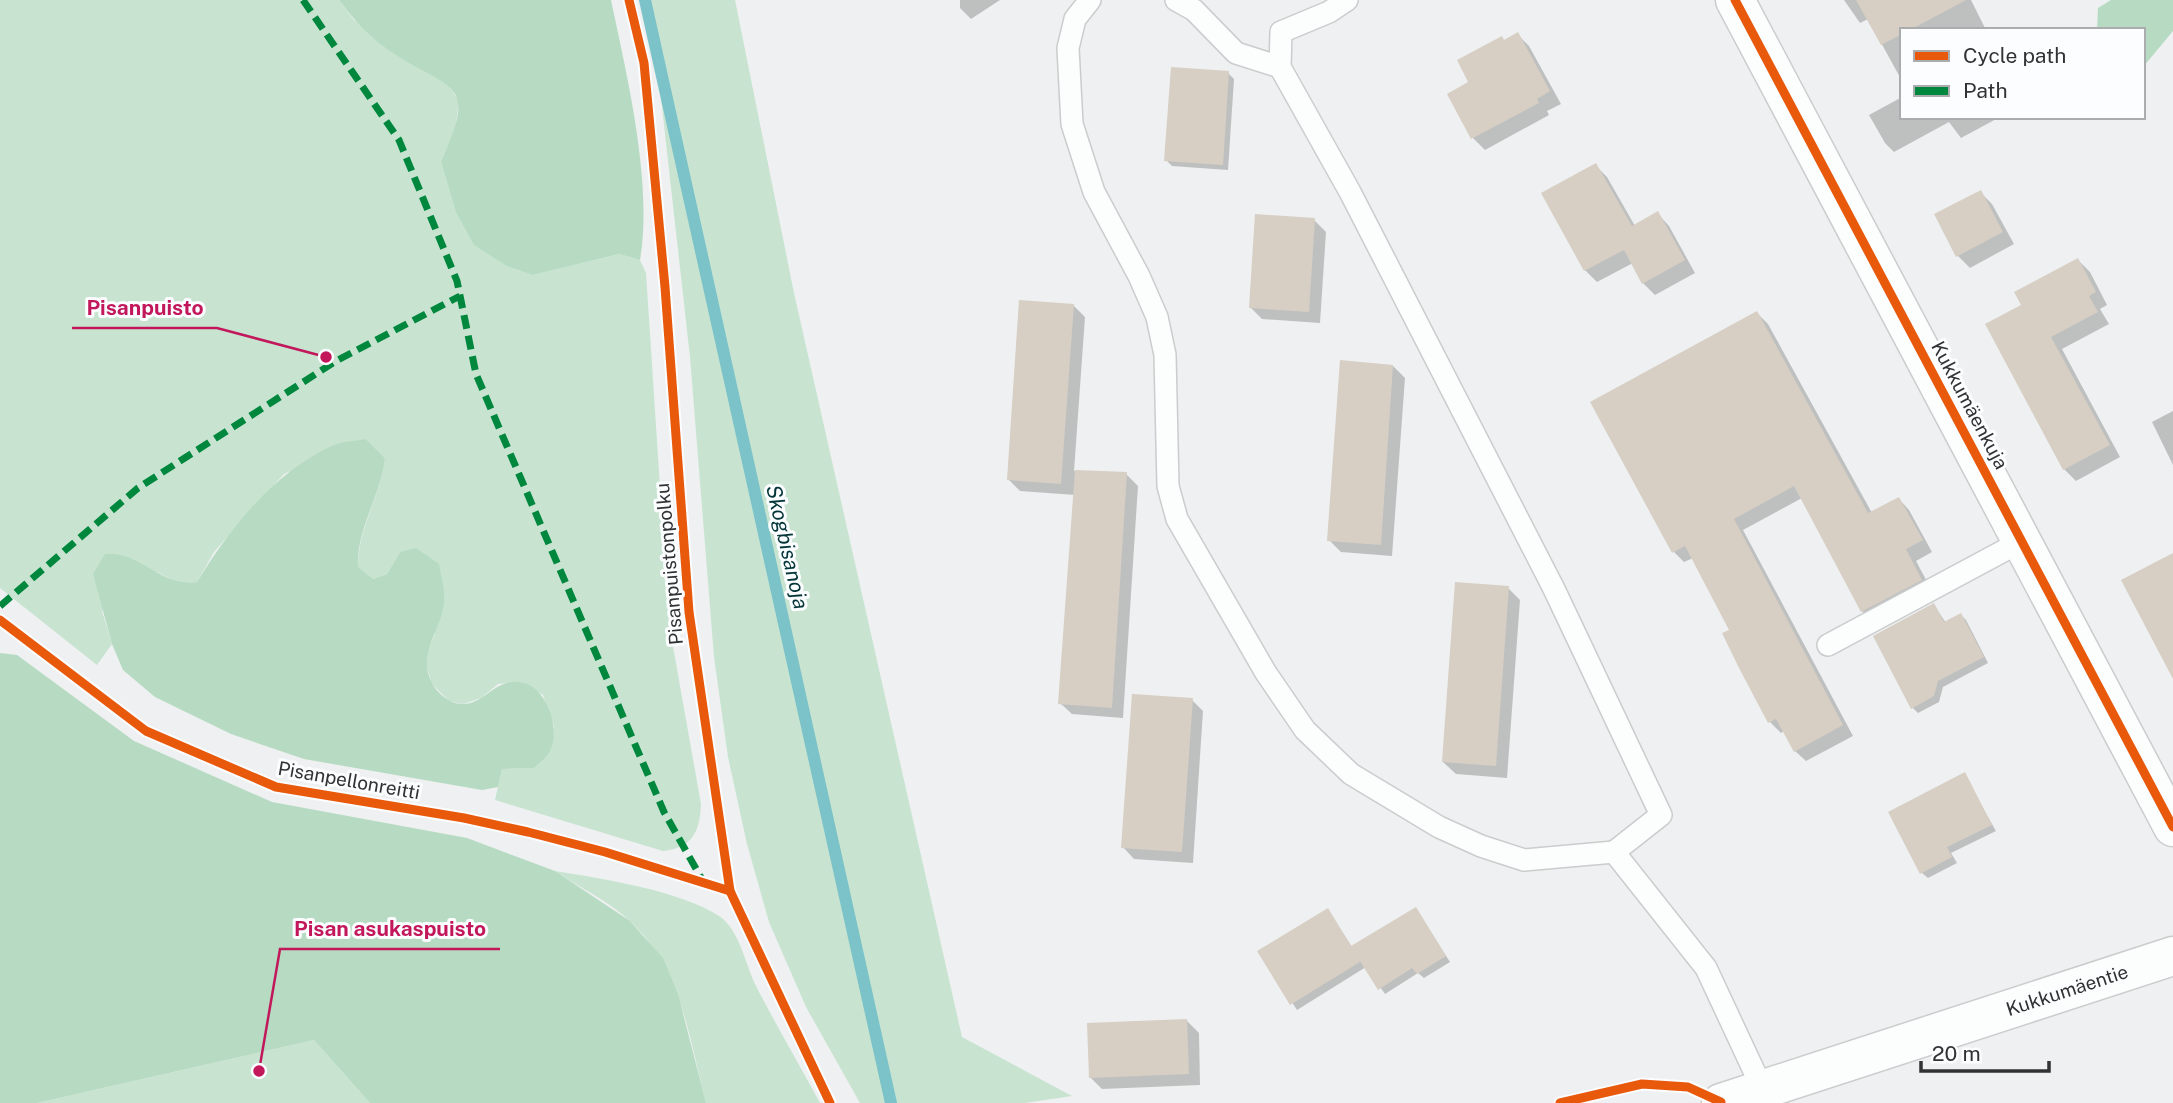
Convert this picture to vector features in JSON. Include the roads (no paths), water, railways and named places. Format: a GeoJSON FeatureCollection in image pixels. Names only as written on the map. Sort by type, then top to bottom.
{"type":"FeatureCollection","features":[{"type":"Feature","properties":{"kind":"street","name":"Kukkumäenkuja"},"geometry":{"type":"LineString","coordinates":[[1735,0],[2173,827]]}},
{"type":"Feature","properties":{"kind":"street","name":"Kukkumäentie"},"geometry":{"type":"LineString","coordinates":[[1721,1103],[2173,956]]}},
{"type":"Feature","properties":{"kind":"lane"},"geometry":{"type":"LineString","coordinates":[[1090,0],[1074,19],[1068,48],[1072,124],[1094,192],[1139,276],[1157,317],[1165,355],[1168,486],[1177,519],[1266,673],[1305,730],[1351,774],[1439,827],[1481,846],[1524,860],[1614,852],[1661,815],[1554,589],[1350,192],[1280,67],[1281,33],[1329,12],[1347,0]]}},
{"type":"Feature","properties":{"kind":"lane"},"geometry":{"type":"LineString","coordinates":[[1176,0],[1194,10],[1236,53],[1280,67]]}},
{"type":"Feature","properties":{"kind":"lane"},"geometry":{"type":"LineString","coordinates":[[1828,645],[2022,541]]}},
{"type":"Feature","properties":{"kind":"lane"},"geometry":{"type":"LineString","coordinates":[[1614,852],[1706,968],[1762,1088]]}},
{"type":"Feature","properties":{"kind":"waterway","name":"Skogbisanoja"},"geometry":{"type":"LineString","coordinates":[[645,0],[891,1103]]}},
{"type":"Feature","properties":{"kind":"place","name":"Pisanpuisto"},"geometry":{"type":"Point","coordinates":[326,357]}},
{"type":"Feature","properties":{"kind":"place","name":"Pisan asukaspuisto"},"geometry":{"type":"Point","coordinates":[259,1071]}}]}
